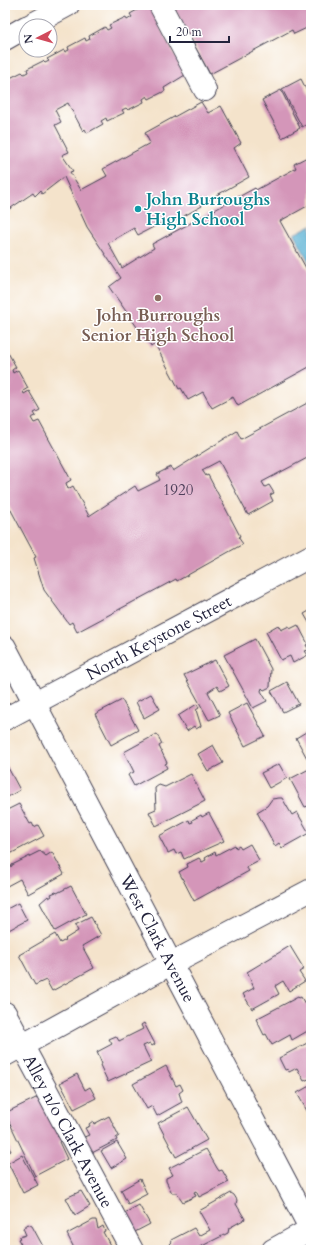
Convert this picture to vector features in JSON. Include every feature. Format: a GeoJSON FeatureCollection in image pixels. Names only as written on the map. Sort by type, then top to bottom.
{"type":"FeatureCollection","features":[{"type":"Feature","properties":{"kind":"street"},"geometry":{"type":"LineString","coordinates":[[44,18],[68,5]]}},
{"type":"Feature","properties":{"kind":"street"},"geometry":{"type":"LineString","coordinates":[[160,5],[205,90]]}},
{"type":"Feature","properties":{"kind":"street"},"geometry":{"type":"LineString","coordinates":[[5,38],[18,31]]}},
{"type":"Feature","properties":{"kind":"street","name":"North Keystone Street"},"geometry":{"type":"LineString","coordinates":[[5,719],[311,556]]}},
{"type":"Feature","properties":{"kind":"street","name":"West Clark Avenue"},"geometry":{"type":"LineString","coordinates":[[5,647],[311,1229]]}},
{"type":"Feature","properties":{"kind":"street"},"geometry":{"type":"LineString","coordinates":[[14,1051],[172,963],[311,890]]}},
{"type":"Feature","properties":{"kind":"street","name":"Alley n/o Clark Avenue"},"geometry":{"type":"LineString","coordinates":[[5,1013],[14,1051],[132,1250]]}},
{"type":"Feature","properties":{"kind":"street"},"geometry":{"type":"LineString","coordinates":[[273,1250],[311,1229]]}},
{"type":"Feature","properties":{"kind":"water"},"geometry":{"type":"Polygon","coordinates":[[[311,225],[311,266],[294,234],[311,225]]]}},
{"type":"Feature","properties":{"kind":"building","name":"John Burroughs High School"},"geometry":{"type":"Polygon","coordinates":[[[146,5],[148,9],[150,8],[185,75],[164,88],[165,91],[149,99],[147,96],[143,99],[144,102],[128,110],[126,108],[122,110],[124,113],[107,121],[106,118],[101,121],[103,124],[87,133],[85,129],[83,131],[68,103],[55,110],[61,122],[55,125],[69,152],[62,155],[73,171],[70,172],[81,190],[107,176],[103,169],[150,143],[145,133],[201,102],[208,113],[221,106],[241,143],[234,148],[249,177],[201,204],[202,206],[173,222],[171,218],[138,235],[134,228],[108,243],[122,268],[154,248],[152,244],[255,188],[256,190],[296,168],[294,164],[311,155],[311,204],[280,221],[311,277],[311,366],[238,406],[233,397],[212,408],[203,392],[188,400],[181,388],[179,389],[155,344],[151,347],[147,339],[146,340],[109,287],[121,278],[87,227],[64,177],[42,194],[40,191],[35,196],[33,193],[5,212],[6,80],[22,72],[24,74],[28,72],[27,69],[43,61],[45,63],[49,61],[47,59],[49,58],[58,58],[58,53],[64,50],[65,52],[69,50],[68,47],[85,38],[86,41],[90,39],[89,36],[105,27],[107,30],[111,28],[109,25],[126,17],[127,20],[132,17],[130,14],[146,5]]]}},
{"type":"Feature","properties":{"kind":"building"},"geometry":{"type":"Polygon","coordinates":[[[181,5],[311,5],[311,26],[294,34],[292,30],[210,74],[174,8],[181,5]]]}},
{"type":"Feature","properties":{"kind":"building"},"geometry":{"type":"Polygon","coordinates":[[[301,79],[311,99],[311,122],[302,127],[282,89],[301,79]]]}},
{"type":"Feature","properties":{"kind":"building"},"geometry":{"type":"Polygon","coordinates":[[[281,90],[300,128],[282,138],[262,100],[281,90]]]}},
{"type":"Feature","properties":{"kind":"building"},"geometry":{"type":"Polygon","coordinates":[[[6,349],[16,367],[12,370],[13,373],[18,370],[28,388],[23,391],[24,394],[29,391],[40,410],[34,413],[36,416],[31,418],[34,423],[39,421],[71,480],[66,483],[68,489],[73,486],[89,516],[135,486],[138,491],[160,480],[157,474],[171,467],[173,471],[237,431],[241,439],[311,401],[311,456],[262,482],[265,487],[269,485],[274,493],[270,495],[273,501],[248,515],[219,461],[202,470],[206,476],[208,475],[240,536],[238,537],[243,544],[177,581],[176,579],[77,632],[72,622],[69,624],[44,590],[34,558],[36,557],[5,499],[6,349]]]}},
{"type":"Feature","properties":{"kind":"building"},"geometry":{"type":"Polygon","coordinates":[[[311,610],[311,626],[304,614],[311,610]]]}},
{"type":"Feature","properties":{"kind":"building"},"geometry":{"type":"Polygon","coordinates":[[[278,625],[281,630],[289,626],[290,629],[298,625],[308,644],[306,645],[309,650],[305,651],[308,655],[293,663],[290,656],[281,660],[266,632],[278,625]]]}},
{"type":"Feature","properties":{"kind":"building"},"geometry":{"type":"Polygon","coordinates":[[[255,639],[271,669],[270,687],[264,690],[262,688],[261,691],[267,701],[253,708],[224,655],[255,639]]]}},
{"type":"Feature","properties":{"kind":"building"},"geometry":{"type":"Polygon","coordinates":[[[215,660],[229,686],[220,691],[217,686],[208,692],[220,715],[209,720],[184,675],[215,660]]]}},
{"type":"Feature","properties":{"kind":"building"},"geometry":{"type":"Polygon","coordinates":[[[287,682],[299,704],[283,712],[271,691],[287,682]]]}},
{"type":"Feature","properties":{"kind":"building"},"geometry":{"type":"Polygon","coordinates":[[[151,694],[160,709],[144,718],[136,702],[151,694]]]}},
{"type":"Feature","properties":{"kind":"building"},"geometry":{"type":"Polygon","coordinates":[[[122,700],[138,730],[111,745],[95,714],[122,700]]]}},
{"type":"Feature","properties":{"kind":"building"},"geometry":{"type":"Polygon","coordinates":[[[247,703],[265,736],[245,746],[228,713],[247,703]]]}},
{"type":"Feature","properties":{"kind":"building"},"geometry":{"type":"Polygon","coordinates":[[[197,704],[199,708],[196,710],[201,726],[196,729],[194,726],[187,731],[178,716],[197,704]]]}},
{"type":"Feature","properties":{"kind":"building"},"geometry":{"type":"Polygon","coordinates":[[[311,729],[311,758],[308,760],[296,738],[311,729]]]}},
{"type":"Feature","properties":{"kind":"building"},"geometry":{"type":"Polygon","coordinates":[[[157,734],[162,744],[159,746],[167,763],[165,764],[167,768],[134,786],[128,775],[134,772],[124,752],[157,734]]]}},
{"type":"Feature","properties":{"kind":"building"},"geometry":{"type":"Polygon","coordinates":[[[213,745],[223,763],[208,771],[198,754],[213,745]]]}},
{"type":"Feature","properties":{"kind":"building"},"geometry":{"type":"Polygon","coordinates":[[[5,762],[20,790],[6,798],[8,801],[5,803],[5,762]]]}},
{"type":"Feature","properties":{"kind":"building"},"geometry":{"type":"Polygon","coordinates":[[[279,764],[287,778],[269,788],[261,773],[279,764]]]}},
{"type":"Feature","properties":{"kind":"building"},"geometry":{"type":"Polygon","coordinates":[[[311,768],[311,812],[308,806],[305,807],[290,779],[311,768]]]}},
{"type":"Feature","properties":{"kind":"building"},"geometry":{"type":"Polygon","coordinates":[[[191,774],[205,801],[156,826],[149,812],[156,809],[155,788],[159,785],[165,787],[191,774]]]}},
{"type":"Feature","properties":{"kind":"building"},"geometry":{"type":"Polygon","coordinates":[[[282,798],[292,815],[297,812],[309,833],[282,848],[279,843],[275,846],[257,812],[267,806],[272,799],[282,798]]]}},
{"type":"Feature","properties":{"kind":"building"},"geometry":{"type":"Polygon","coordinates":[[[19,804],[30,824],[32,823],[34,827],[38,825],[44,836],[10,854],[5,844],[5,811],[19,804]]]}},
{"type":"Feature","properties":{"kind":"building"},"geometry":{"type":"Polygon","coordinates":[[[209,813],[224,841],[184,859],[181,852],[176,854],[174,850],[168,853],[159,836],[189,820],[190,823],[193,822],[192,820],[209,813]]]}},
{"type":"Feature","properties":{"kind":"building"},"geometry":{"type":"Polygon","coordinates":[[[250,844],[259,860],[246,867],[249,871],[194,901],[179,872],[188,867],[187,864],[199,858],[202,862],[206,860],[205,858],[215,852],[216,855],[235,845],[236,848],[239,846],[241,849],[250,844]]]}},
{"type":"Feature","properties":{"kind":"building"},"geometry":{"type":"Polygon","coordinates":[[[40,851],[46,856],[52,852],[64,874],[28,894],[20,879],[7,886],[5,882],[5,870],[40,851]]]}},
{"type":"Feature","properties":{"kind":"building"},"geometry":{"type":"Polygon","coordinates":[[[71,886],[86,914],[55,931],[40,903],[48,896],[49,898],[52,896],[51,894],[57,893],[71,886]]]}},
{"type":"Feature","properties":{"kind":"building"},"geometry":{"type":"Polygon","coordinates":[[[18,903],[27,920],[5,932],[5,910],[18,903]]]}},
{"type":"Feature","properties":{"kind":"building"},"geometry":{"type":"Polygon","coordinates":[[[91,917],[101,935],[82,946],[94,968],[52,991],[46,980],[35,985],[19,955],[55,934],[60,943],[66,940],[65,939],[78,931],[75,925],[91,917]]]}},
{"type":"Feature","properties":{"kind":"building"},"geometry":{"type":"Polygon","coordinates":[[[290,946],[304,969],[299,972],[305,981],[289,991],[283,981],[275,986],[279,994],[252,1009],[243,994],[254,988],[247,972],[290,946]]]}},
{"type":"Feature","properties":{"kind":"building"},"geometry":{"type":"Polygon","coordinates":[[[298,997],[301,997],[305,1004],[311,1001],[311,1029],[292,1040],[290,1035],[272,1045],[266,1034],[264,1035],[256,1019],[298,997]]]}},
{"type":"Feature","properties":{"kind":"building"},"geometry":{"type":"Polygon","coordinates":[[[144,1023],[155,1044],[152,1046],[150,1043],[143,1046],[151,1062],[108,1082],[100,1065],[102,1064],[97,1052],[112,1044],[109,1039],[116,1036],[119,1041],[143,1029],[141,1025],[144,1023]]]}},
{"type":"Feature","properties":{"kind":"building"},"geometry":{"type":"Polygon","coordinates":[[[311,1041],[311,1078],[304,1081],[297,1068],[289,1072],[288,1069],[285,1070],[279,1058],[311,1041]]]}},
{"type":"Feature","properties":{"kind":"building"},"geometry":{"type":"Polygon","coordinates":[[[166,1066],[176,1086],[180,1084],[183,1090],[179,1093],[182,1102],[157,1116],[152,1106],[147,1109],[133,1084],[166,1066]]]}},
{"type":"Feature","properties":{"kind":"building"},"geometry":{"type":"Polygon","coordinates":[[[77,1074],[85,1090],[90,1087],[96,1098],[74,1109],[60,1083],[77,1074]]]}},
{"type":"Feature","properties":{"kind":"building"},"geometry":{"type":"Polygon","coordinates":[[[311,1085],[311,1118],[297,1093],[311,1085]]]}},
{"type":"Feature","properties":{"kind":"building"},"geometry":{"type":"Polygon","coordinates":[[[40,1096],[63,1140],[59,1142],[67,1159],[35,1176],[5,1113],[40,1096]]]}},
{"type":"Feature","properties":{"kind":"building"},"geometry":{"type":"Polygon","coordinates":[[[188,1107],[207,1140],[176,1157],[158,1123],[188,1107]]]}},
{"type":"Feature","properties":{"kind":"building"},"geometry":{"type":"Polygon","coordinates":[[[109,1116],[119,1136],[116,1138],[117,1140],[90,1154],[82,1138],[89,1135],[85,1128],[90,1126],[89,1124],[93,1121],[94,1124],[109,1116]]]}},
{"type":"Feature","properties":{"kind":"building"},"geometry":{"type":"Polygon","coordinates":[[[5,1140],[11,1151],[5,1154],[5,1140]]]}},
{"type":"Feature","properties":{"kind":"building"},"geometry":{"type":"Polygon","coordinates":[[[117,1142],[127,1159],[111,1168],[101,1151],[117,1142]]]}},
{"type":"Feature","properties":{"kind":"building"},"geometry":{"type":"Polygon","coordinates":[[[206,1149],[219,1171],[222,1170],[229,1182],[199,1197],[196,1191],[194,1192],[196,1196],[183,1202],[177,1193],[172,1193],[166,1181],[166,1178],[173,1175],[169,1168],[206,1149]]]}},
{"type":"Feature","properties":{"kind":"building"},"geometry":{"type":"Polygon","coordinates":[[[22,1155],[38,1185],[23,1193],[8,1163],[22,1155]]]}},
{"type":"Feature","properties":{"kind":"building"},"geometry":{"type":"Polygon","coordinates":[[[140,1179],[147,1194],[128,1204],[121,1190],[140,1179]]]}},
{"type":"Feature","properties":{"kind":"building"},"geometry":{"type":"Polygon","coordinates":[[[81,1191],[90,1206],[75,1215],[66,1198],[81,1191]]]}},
{"type":"Feature","properties":{"kind":"building"},"geometry":{"type":"Polygon","coordinates":[[[231,1193],[237,1200],[236,1204],[245,1219],[229,1228],[228,1233],[194,1250],[173,1248],[170,1244],[172,1242],[171,1240],[194,1228],[199,1236],[210,1230],[199,1211],[231,1193]]]}},
{"type":"Feature","properties":{"kind":"building"},"geometry":{"type":"Polygon","coordinates":[[[139,1205],[150,1224],[133,1233],[123,1214],[139,1205]]]}},
{"type":"Feature","properties":{"kind":"building"},"geometry":{"type":"Polygon","coordinates":[[[93,1220],[96,1220],[98,1229],[103,1226],[105,1231],[103,1232],[112,1249],[121,1245],[123,1250],[75,1250],[67,1234],[93,1220]]]}},
{"type":"Feature","properties":{"kind":"building"},"geometry":{"type":"Polygon","coordinates":[[[28,1224],[32,1226],[45,1250],[24,1250],[18,1239],[20,1238],[19,1237],[26,1235],[23,1228],[28,1224]]]}},
{"type":"Feature","properties":{"kind":"place","name":"John Burroughs High School"},"geometry":{"type":"Point","coordinates":[138,209]}},
{"type":"Feature","properties":{"kind":"place","name":"John Burroughs Senior High School"},"geometry":{"type":"Point","coordinates":[158,298]}}]}
